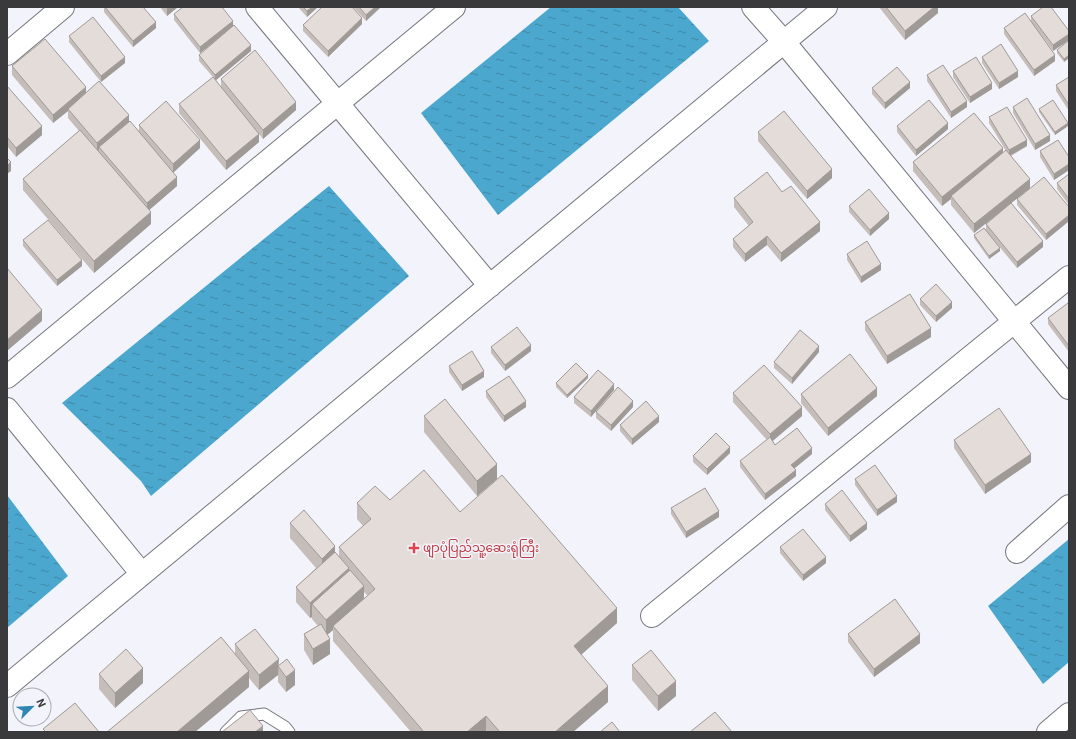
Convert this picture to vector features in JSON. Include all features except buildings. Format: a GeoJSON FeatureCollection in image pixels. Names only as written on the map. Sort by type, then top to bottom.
{"type":"FeatureCollection","features":[{"type":"Feature","properties":{"kind":"street"},"geometry":{"type":"LineString","coordinates":[[7,54],[63,7]]}},
{"type":"Feature","properties":{"kind":"street"},"geometry":{"type":"LineString","coordinates":[[257,7],[490,286]]}},
{"type":"Feature","properties":{"kind":"street"},"geometry":{"type":"LineString","coordinates":[[7,377],[454,7]]}},
{"type":"Feature","properties":{"kind":"street"},"geometry":{"type":"LineString","coordinates":[[753,7],[784,42],[1069,388]]}},
{"type":"Feature","properties":{"kind":"street"},"geometry":{"type":"LineString","coordinates":[[7,686],[826,7]]}},
{"type":"Feature","properties":{"kind":"street"},"geometry":{"type":"LineString","coordinates":[[652,616],[1069,277]]}},
{"type":"Feature","properties":{"kind":"street"},"geometry":{"type":"LineString","coordinates":[[7,409],[142,574]]}},
{"type":"Feature","properties":{"kind":"street"},"geometry":{"type":"LineString","coordinates":[[1017,552],[1069,506]]}},
{"type":"Feature","properties":{"kind":"street"},"geometry":{"type":"LineString","coordinates":[[1048,732],[1069,714]]}},
{"type":"Feature","properties":{"kind":"lane"},"geometry":{"type":"LineString","coordinates":[[226,732],[241,717],[264,714],[285,727],[289,732]]}},
{"type":"Feature","properties":{"kind":"water"},"geometry":{"type":"Polygon","coordinates":[[[551,7],[678,7],[709,41],[498,215],[421,113],[551,7]]]}},
{"type":"Feature","properties":{"kind":"water"},"geometry":{"type":"Polygon","coordinates":[[[329,186],[409,276],[151,496],[141,481],[62,403],[329,186]]]}},
{"type":"Feature","properties":{"kind":"water"},"geometry":{"type":"Polygon","coordinates":[[[7,495],[68,576],[7,628],[7,495]]]}},
{"type":"Feature","properties":{"kind":"water"},"geometry":{"type":"Polygon","coordinates":[[[1069,539],[1069,662],[1043,684],[988,606],[1069,539]]]}},
{"type":"Feature","properties":{"kind":"place","name":"ဖျာပုံပြည်သူ့ဆေးရုံကြီး"},"geometry":{"type":"Point","coordinates":[414,548]}}]}
